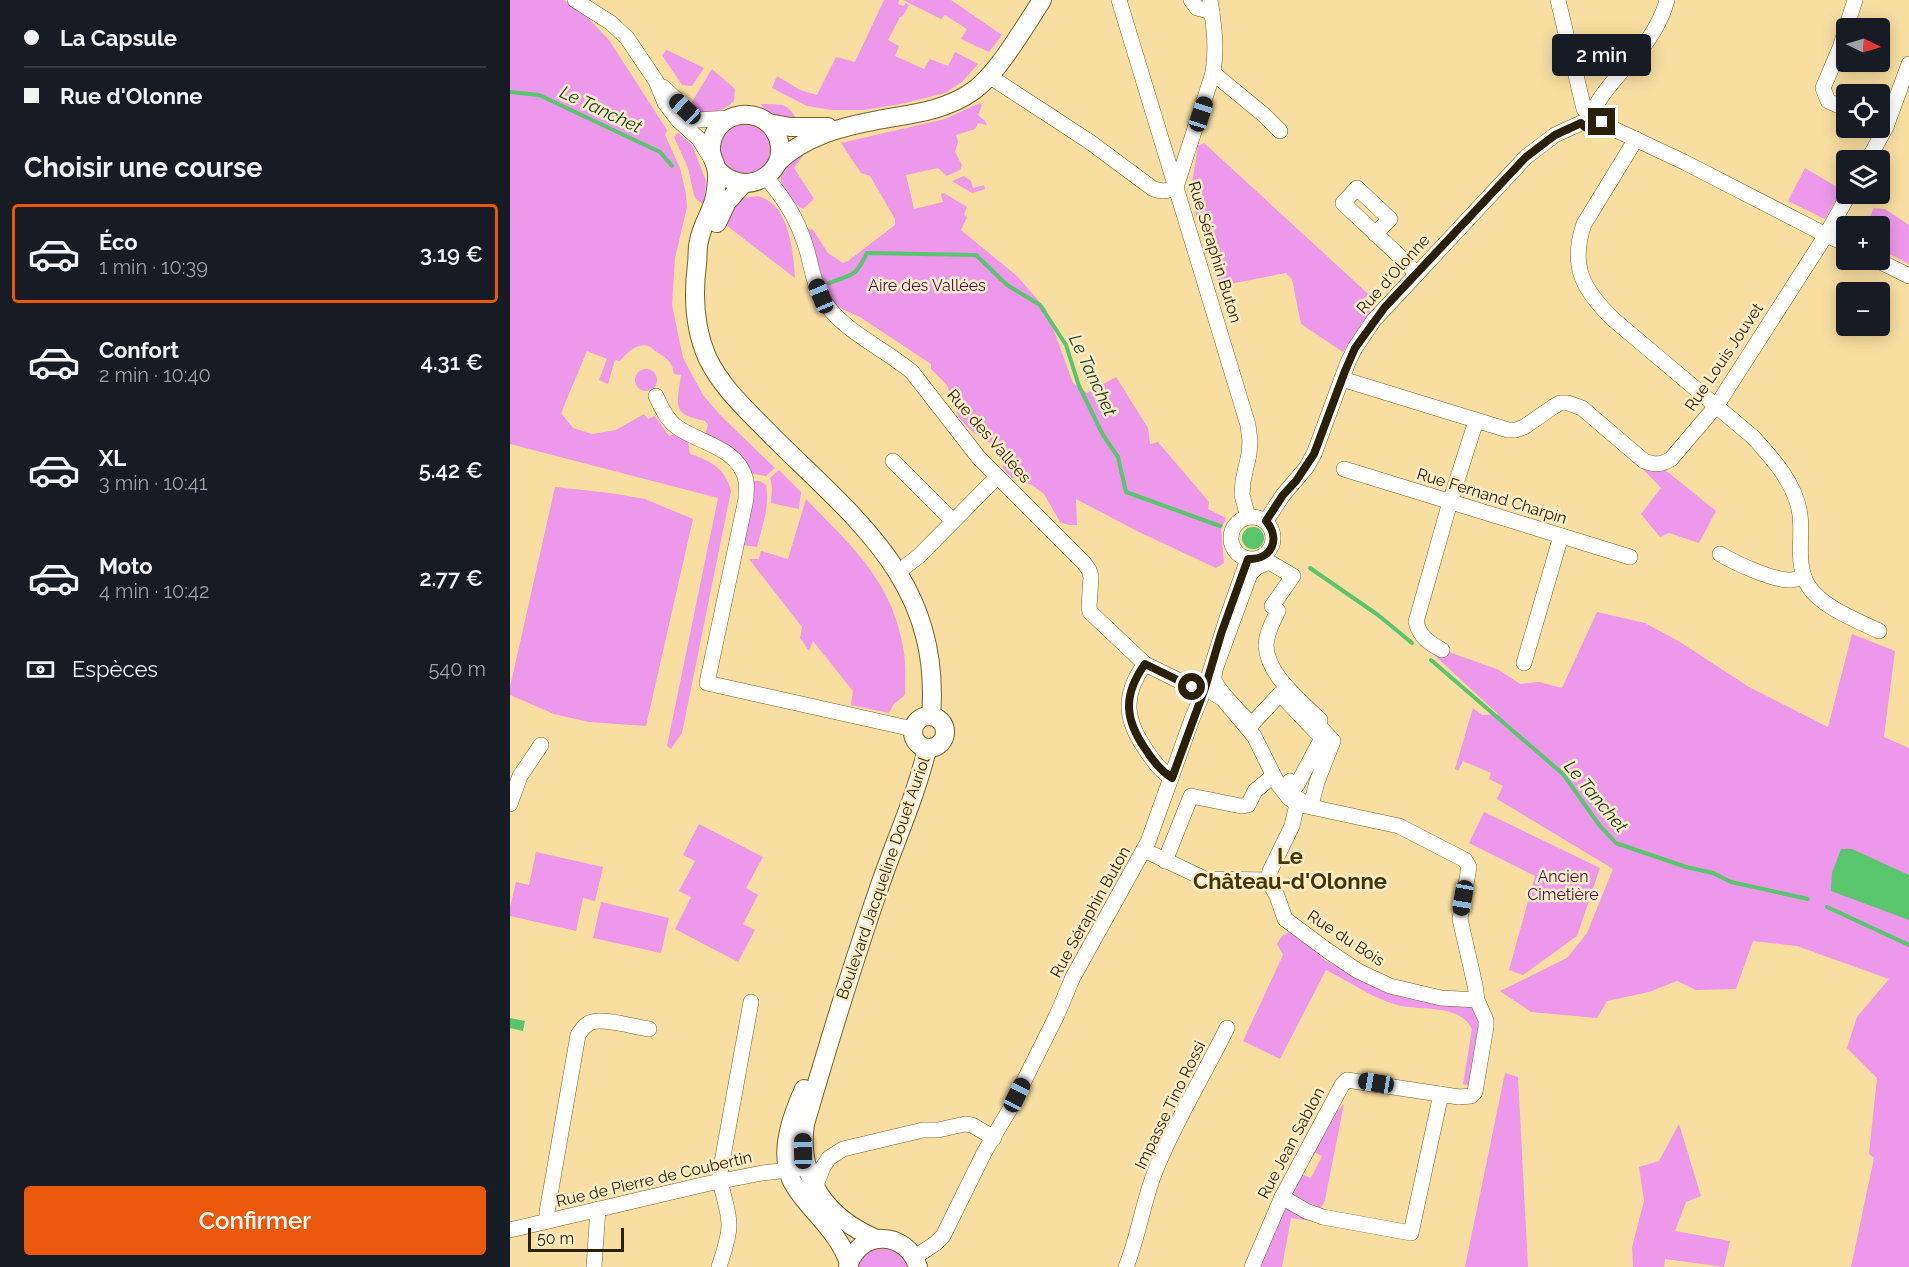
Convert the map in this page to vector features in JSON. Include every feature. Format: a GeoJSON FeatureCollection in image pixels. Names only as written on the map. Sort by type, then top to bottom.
{"type":"FeatureCollection","features":[{"type":"Feature","properties":{"kind":"main road"},"geometry":{"type":"LineString","coordinates":[[714,164],[728,179],[743,184],[751,183],[766,177],[788,152],[806,140],[848,127],[923,112],[952,103],[973,91],[989,76],[1042,0]]}},
{"type":"Feature","properties":{"kind":"main road"},"geometry":{"type":"LineString","coordinates":[[848,127],[790,127],[769,123],[748,114],[728,118],[721,124],[712,141],[715,199],[699,241],[694,298],[696,316],[701,340],[714,370],[734,397],[868,532],[898,572],[914,604],[925,636],[932,680],[931,716]]}},
{"type":"Feature","properties":{"kind":"main road"},"geometry":{"type":"LineString","coordinates":[[769,123],[779,141],[778,162]]}},
{"type":"Feature","properties":{"kind":"main road"},"geometry":{"type":"LineString","coordinates":[[697,262],[727,202],[743,184]]}},
{"type":"Feature","properties":{"kind":"main road"},"geometry":{"type":"LineString","coordinates":[[931,716],[944,724],[945,735],[941,744],[927,748],[918,744],[914,739],[913,729],[918,720],[931,716]]}},
{"type":"Feature","properties":{"kind":"main road","name":"Boulevard Jacqueline Douet Auriol"},"geometry":{"type":"LineString","coordinates":[[917,1262],[908,1249],[899,1242],[877,1239],[847,1223],[797,1169],[786,1151],[792,1122],[839,1008],[927,748]]}},
{"type":"Feature","properties":{"kind":"main road","name":"Boulevard Jacqueline Douet Auriol"},"geometry":{"type":"LineString","coordinates":[[797,1169],[791,1179],[804,1199],[838,1240],[848,1265]]}},
{"type":"Feature","properties":{"kind":"main road"},"geometry":{"type":"LineString","coordinates":[[848,1265],[860,1247],[877,1239]]}},
{"type":"Feature","properties":{"kind":"street"},"geometry":{"type":"LineString","coordinates":[[575,0],[619,30],[656,81],[671,112],[699,139],[714,164]]}},
{"type":"Feature","properties":{"kind":"street","name":"Rue Séraphin Buton"},"geometry":{"type":"LineString","coordinates":[[1119,0],[1248,425],[1249,454],[1242,490],[1248,517]]}},
{"type":"Feature","properties":{"kind":"street"},"geometry":{"type":"LineString","coordinates":[[989,76],[1090,142],[1152,188],[1161,191],[1171,190],[1176,187],[1194,135],[1213,73],[1215,55],[1211,6],[1197,8],[1191,0]]}},
{"type":"Feature","properties":{"kind":"street"},"geometry":{"type":"LineString","coordinates":[[1558,0],[1587,113]]}},
{"type":"Feature","properties":{"kind":"street"},"geometry":{"type":"LineString","coordinates":[[1587,113],[1606,88],[1643,48],[1665,9],[1667,0]]}},
{"type":"Feature","properties":{"kind":"street"},"geometry":{"type":"LineString","coordinates":[[1836,105],[1828,101],[1823,88],[1840,48],[1855,0]]}},
{"type":"Feature","properties":{"kind":"street"},"geometry":{"type":"LineString","coordinates":[[1890,109],[1909,64]]}},
{"type":"Feature","properties":{"kind":"street"},"geometry":{"type":"LineString","coordinates":[[1213,73],[1280,131]]}},
{"type":"Feature","properties":{"kind":"street"},"geometry":{"type":"LineString","coordinates":[[656,81],[698,120],[728,118]]}},
{"type":"Feature","properties":{"kind":"street","name":"Rue d'Olonne"},"geometry":{"type":"LineString","coordinates":[[1587,113],[1586,128],[1597,127],[1601,123],[1684,162],[1836,240]]}},
{"type":"Feature","properties":{"kind":"street","name":"Rue d'Olonne"},"geometry":{"type":"LineString","coordinates":[[1266,521],[1314,454],[1355,348],[1385,307],[1526,157],[1587,113]]}},
{"type":"Feature","properties":{"kind":"street"},"geometry":{"type":"LineString","coordinates":[[1167,158],[1184,148],[1194,135]]}},
{"type":"Feature","properties":{"kind":"street"},"geometry":{"type":"LineString","coordinates":[[1636,139],[1584,224],[1579,237],[1578,257],[1587,289],[1597,303],[1753,437],[1782,470],[1791,487],[1800,515],[1803,577],[1809,588],[1817,597],[1879,632]]}},
{"type":"Feature","properties":{"kind":"street","name":"Rue des Vallées"},"geometry":{"type":"LineString","coordinates":[[766,177],[796,218],[814,278],[821,296],[832,311],[843,322],[912,372],[961,437],[997,477],[1084,563],[1091,577],[1090,612],[1145,664],[1192,687],[1205,688]]}},
{"type":"Feature","properties":{"kind":"street","name":"Rue Louis Jouvet"},"geometry":{"type":"LineString","coordinates":[[1342,379],[1508,430],[1524,427],[1553,406],[1568,403],[1582,408],[1644,461],[1660,464],[1671,459],[1717,405],[1843,204]]}},
{"type":"Feature","properties":{"kind":"street"},"geometry":{"type":"LineString","coordinates":[[1375,234],[1417,274]]}},
{"type":"Feature","properties":{"kind":"street"},"geometry":{"type":"LineString","coordinates":[[1890,266],[1909,276]]}},
{"type":"Feature","properties":{"kind":"street"},"geometry":{"type":"LineString","coordinates":[[656,396],[674,426],[728,454],[743,472],[746,481],[746,499],[707,683],[913,729]]}},
{"type":"Feature","properties":{"kind":"street"},"geometry":{"type":"LineString","coordinates":[[1442,650],[1428,642],[1416,622],[1476,421]]}},
{"type":"Feature","properties":{"kind":"street"},"geometry":{"type":"LineString","coordinates":[[893,461],[953,521]]}},
{"type":"Feature","properties":{"kind":"street","name":"Rue Fernand Charpin"},"geometry":{"type":"LineString","coordinates":[[1344,469],[1630,557]]}},
{"type":"Feature","properties":{"kind":"street"},"geometry":{"type":"LineString","coordinates":[[898,572],[997,477]]}},
{"type":"Feature","properties":{"kind":"street"},"geometry":{"type":"LineString","coordinates":[[1254,516],[1266,521],[1273,533],[1272,547],[1262,557],[1248,559],[1236,551],[1231,538],[1235,524],[1254,516]]}},
{"type":"Feature","properties":{"kind":"street"},"geometry":{"type":"LineString","coordinates":[[1524,663],[1561,536]]}},
{"type":"Feature","properties":{"kind":"street"},"geometry":{"type":"LineString","coordinates":[[1720,554],[1777,578],[1789,580],[1803,577]]}},
{"type":"Feature","properties":{"kind":"street","name":"Rue Séraphin Buton"},"geometry":{"type":"LineString","coordinates":[[917,1262],[943,1236],[985,1150],[1010,1109],[1057,1015],[1073,977],[1144,850],[1155,826],[1205,688],[1248,559]]}},
{"type":"Feature","properties":{"kind":"street"},"geometry":{"type":"LineString","coordinates":[[1269,562],[1293,576],[1272,606],[1278,611],[1266,644],[1269,661],[1287,688],[1320,720],[1318,725],[1333,741],[1317,782],[1311,805],[1297,798],[1287,786],[1290,781],[1297,785],[1322,738],[1280,694],[1252,724],[1222,692],[1214,677],[1250,574],[1257,567],[1269,562]]}},
{"type":"Feature","properties":{"kind":"street"},"geometry":{"type":"LineString","coordinates":[[1145,664],[1129,692],[1128,716],[1143,746],[1163,772],[1172,778]]}},
{"type":"Feature","properties":{"kind":"street"},"geometry":{"type":"LineString","coordinates":[[1205,688],[1223,699],[1254,736],[1273,776],[1289,798],[1297,804],[1399,826],[1465,860],[1469,867],[1460,919],[1476,985],[1477,1000]]}},
{"type":"Feature","properties":{"kind":"street"},"geometry":{"type":"LineString","coordinates":[[510,804],[520,777],[541,745]]}},
{"type":"Feature","properties":{"kind":"street"},"geometry":{"type":"LineString","coordinates":[[1165,861],[1191,796],[1248,806],[1255,791],[1273,776]]}},
{"type":"Feature","properties":{"kind":"street"},"geometry":{"type":"LineString","coordinates":[[1144,850],[1205,879],[1268,880],[1270,871],[1292,826],[1297,804]]}},
{"type":"Feature","properties":{"kind":"street","name":"Rue du Bois"},"geometry":{"type":"LineString","coordinates":[[1268,880],[1277,896],[1285,919],[1358,970],[1390,986],[1441,998],[1477,1000]]}},
{"type":"Feature","properties":{"kind":"street","name":"Rue Jean Sablon"},"geometry":{"type":"LineString","coordinates":[[1252,1267],[1282,1197],[1342,1084],[1347,1080],[1465,1097],[1475,1092],[1486,1027],[1486,1020],[1477,1000]]}},
{"type":"Feature","properties":{"kind":"street"},"geometry":{"type":"LineString","coordinates":[[719,1267],[729,1224],[720,1173],[751,1002]]}},
{"type":"Feature","properties":{"kind":"street"},"geometry":{"type":"LineString","coordinates":[[548,1221],[547,1212],[578,1035],[582,1027],[598,1021],[649,1029]]}},
{"type":"Feature","properties":{"kind":"street","name":"Impasse Tino Rossi"},"geometry":{"type":"LineString","coordinates":[[1126,1267],[1135,1246],[1155,1170],[1227,1028]]}},
{"type":"Feature","properties":{"kind":"street"},"geometry":{"type":"LineString","coordinates":[[1282,1197],[1306,1211],[1323,1217],[1411,1233],[1441,1094]]}},
{"type":"Feature","properties":{"kind":"street"},"geometry":{"type":"LineString","coordinates":[[815,1188],[829,1158],[843,1149],[923,1130],[938,1130],[957,1125],[972,1125],[994,1138]]}},
{"type":"Feature","properties":{"kind":"street","name":"Rue de Pierre de Coubertin"},"geometry":{"type":"LineString","coordinates":[[510,1230],[720,1181],[797,1169]]}},
{"type":"Feature","properties":{"kind":"street"},"geometry":{"type":"LineString","coordinates":[[594,1267],[598,1209]]}},
{"type":"Feature","properties":{"kind":"green space"},"geometry":{"type":"Polygon","coordinates":[[[510,0],[564,0],[586,16],[609,40],[667,130],[665,135],[680,168],[687,207],[675,258],[672,305],[683,358],[703,395],[720,415],[775,468],[766,476],[749,473],[705,435],[708,425],[705,421],[681,412],[678,394],[681,375],[674,374],[668,361],[649,346],[637,347],[620,361],[615,360],[608,384],[599,380],[607,359],[587,351],[561,413],[573,428],[592,434],[616,430],[644,414],[648,419],[655,416],[669,436],[675,434],[688,442],[690,454],[711,463],[721,471],[731,491],[682,733],[671,749],[667,746],[718,498],[510,444],[510,0]]]}},
{"type":"Feature","properties":{"kind":"green space"},"geometry":{"type":"Polygon","coordinates":[[[884,0],[899,0],[898,4],[909,5],[888,40],[899,46],[895,56],[924,69],[930,59],[948,66],[955,52],[978,64],[962,82],[945,93],[901,104],[863,110],[832,110],[807,106],[772,88],[777,76],[800,90],[817,95],[836,57],[855,62],[884,0]]]}},
{"type":"Feature","properties":{"kind":"green space"},"geometry":{"type":"Polygon","coordinates":[[[903,0],[951,0],[1002,35],[989,52],[961,39],[967,29],[945,15],[941,19],[903,0]]]}},
{"type":"Feature","properties":{"kind":"green space"},"geometry":{"type":"Polygon","coordinates":[[[667,50],[704,68],[692,86],[682,85],[662,55],[667,50]]]}},
{"type":"Feature","properties":{"kind":"green space"},"geometry":{"type":"Polygon","coordinates":[[[712,69],[735,89],[734,101],[717,111],[697,114],[690,105],[712,69]]]}},
{"type":"Feature","properties":{"kind":"green space","name":"Aire des Vallées"},"geometry":{"type":"Polygon","coordinates":[[[980,103],[982,105],[978,115],[987,125],[978,123],[975,129],[956,135],[958,142],[955,152],[962,165],[960,170],[947,176],[938,168],[906,175],[914,209],[943,202],[941,194],[944,193],[967,207],[964,215],[967,217],[961,230],[1017,276],[1046,309],[1073,383],[1087,393],[1116,377],[1148,428],[1150,444],[1158,442],[1209,502],[1208,509],[1226,518],[1221,530],[1224,563],[1216,568],[1076,499],[1077,525],[1060,522],[1044,494],[1032,485],[1011,477],[1002,467],[1006,463],[998,456],[1000,449],[974,433],[959,418],[947,385],[931,369],[931,364],[860,317],[838,307],[827,293],[807,228],[813,230],[828,253],[843,263],[895,225],[895,219],[870,176],[861,173],[841,143],[945,119],[980,103]]]}},
{"type":"Feature","properties":{"kind":"green space"},"geometry":{"type":"Polygon","coordinates":[[[761,104],[784,106],[791,111],[798,123],[772,114],[761,104]]]}},
{"type":"Feature","properties":{"kind":"green space"},"geometry":{"type":"Polygon","coordinates":[[[745,123],[755,125],[763,131],[769,139],[771,149],[769,159],[763,167],[755,173],[745,175],[735,173],[727,167],[721,159],[719,149],[721,139],[727,131],[735,125],[745,123]]]}},
{"type":"Feature","properties":{"kind":"green space"},"geometry":{"type":"Polygon","coordinates":[[[678,133],[692,145],[706,181],[704,205],[694,195],[688,168],[674,137],[678,133]]]}},
{"type":"Feature","properties":{"kind":"green space"},"geometry":{"type":"Polygon","coordinates":[[[1204,143],[1377,302],[1343,352],[1301,324],[1292,279],[1286,273],[1219,286],[1190,196],[1198,146],[1204,143]]]}},
{"type":"Feature","properties":{"kind":"green space"},"geometry":{"type":"Polygon","coordinates":[[[801,147],[805,153],[794,168],[814,199],[803,209],[788,195],[781,178],[783,167],[801,147]]]}},
{"type":"Feature","properties":{"kind":"green space"},"geometry":{"type":"Polygon","coordinates":[[[1805,168],[1836,186],[1836,200],[1825,219],[1788,201],[1805,168]]]}},
{"type":"Feature","properties":{"kind":"green space"},"geometry":{"type":"Polygon","coordinates":[[[964,176],[971,181],[973,188],[984,185],[985,189],[972,193],[952,181],[964,176]]]}},
{"type":"Feature","properties":{"kind":"green space"},"geometry":{"type":"Polygon","coordinates":[[[757,196],[768,200],[783,218],[791,242],[795,278],[726,225],[737,199],[757,196]]]}},
{"type":"Feature","properties":{"kind":"green space"},"geometry":{"type":"Polygon","coordinates":[[[1874,208],[1885,209],[1909,225],[1909,264],[1890,254],[1890,216],[1870,216],[1874,208]]]}},
{"type":"Feature","properties":{"kind":"green space"},"geometry":{"type":"Polygon","coordinates":[[[646,369],[654,372],[657,380],[654,388],[646,391],[638,388],[635,380],[638,372],[646,369]]]}},
{"type":"Feature","properties":{"kind":"green space"},"geometry":{"type":"Polygon","coordinates":[[[1641,467],[1656,472],[1664,469],[1716,511],[1699,543],[1669,533],[1660,537],[1641,514],[1661,488],[1641,467]]]}},
{"type":"Feature","properties":{"kind":"green space"},"geometry":{"type":"Polygon","coordinates":[[[779,470],[801,492],[799,509],[771,503],[770,478],[779,470]]]}},
{"type":"Feature","properties":{"kind":"green space"},"geometry":{"type":"Polygon","coordinates":[[[753,481],[760,481],[766,485],[767,493],[765,516],[757,547],[743,545],[753,481]]]}},
{"type":"Feature","properties":{"kind":"green space"},"geometry":{"type":"Polygon","coordinates":[[[555,487],[645,499],[693,519],[646,726],[589,722],[554,714],[510,695],[555,487]]]}},
{"type":"Feature","properties":{"kind":"green space"},"geometry":{"type":"Polygon","coordinates":[[[806,499],[869,567],[891,606],[899,628],[904,653],[905,695],[894,704],[889,713],[851,705],[853,691],[813,641],[809,651],[800,638],[802,627],[749,559],[759,559],[761,551],[788,559],[806,499]]]}},
{"type":"Feature","properties":{"kind":"green space"},"geometry":{"type":"Polygon","coordinates":[[[1597,612],[1645,623],[1680,642],[1749,687],[1828,727],[1852,634],[1895,651],[1884,737],[1909,748],[1909,1267],[1851,1267],[1874,1158],[1869,1154],[1877,1078],[1847,1048],[1857,1017],[1889,979],[1797,946],[1753,941],[1736,989],[1696,990],[1677,981],[1649,992],[1607,1001],[1597,1018],[1531,1012],[1500,991],[1567,958],[1587,933],[1613,869],[1497,799],[1503,786],[1489,779],[1491,773],[1463,761],[1458,771],[1455,769],[1473,708],[1482,715],[1498,714],[1433,654],[1449,652],[1499,670],[1520,684],[1539,682],[1562,688],[1597,612]]]}},
{"type":"Feature","properties":{"kind":"green space","name":"Ancien Cimetière"},"geometry":{"type":"Polygon","coordinates":[[[1484,812],[1600,868],[1577,936],[1523,975],[1509,970],[1535,876],[1469,843],[1484,812]]]}},
{"type":"Feature","properties":{"kind":"green space"},"geometry":{"type":"Polygon","coordinates":[[[699,824],[763,857],[746,888],[758,895],[743,924],[755,930],[738,962],[675,929],[691,897],[679,891],[695,861],[683,855],[699,824]]]}},
{"type":"Feature","properties":{"kind":"green space"},"geometry":{"type":"Polygon","coordinates":[[[536,852],[603,867],[595,901],[583,898],[576,931],[510,916],[516,882],[529,885],[536,852]]]}},
{"type":"Feature","properties":{"kind":"green space"},"geometry":{"type":"Polygon","coordinates":[[[601,902],[669,918],[661,953],[593,938],[601,902]]]}},
{"type":"Feature","properties":{"kind":"green space"},"geometry":{"type":"Polygon","coordinates":[[[1289,932],[1296,935],[1326,961],[1388,991],[1476,1009],[1479,1022],[1469,1086],[1463,1084],[1472,1029],[1467,1021],[1451,1012],[1391,1003],[1326,970],[1280,1059],[1243,1041],[1283,955],[1277,944],[1282,936],[1289,932]]]}},
{"type":"Feature","properties":{"kind":"green space"},"geometry":{"type":"Polygon","coordinates":[[[1505,1073],[1518,1077],[1528,1267],[1465,1267],[1505,1073]]]}},
{"type":"Feature","properties":{"kind":"green space"},"geometry":{"type":"Polygon","coordinates":[[[1344,1104],[1325,1200],[1321,1208],[1294,1197],[1293,1192],[1301,1174],[1311,1178],[1322,1156],[1314,1152],[1331,1117],[1344,1104]]]}},
{"type":"Feature","properties":{"kind":"green space"},"geometry":{"type":"Polygon","coordinates":[[[1679,1124],[1701,1196],[1686,1202],[1675,1231],[1730,1241],[1724,1267],[1665,1259],[1664,1267],[1633,1267],[1632,1247],[1644,1201],[1639,1167],[1659,1161],[1679,1124]]]}},
{"type":"Feature","properties":{"kind":"green space"},"geometry":{"type":"Polygon","coordinates":[[[1289,1204],[1318,1222],[1291,1218],[1282,1267],[1258,1267],[1284,1208],[1289,1204]]]}},
{"type":"Feature","properties":{"kind":"green space"},"geometry":{"type":"Polygon","coordinates":[[[881,1245],[899,1250],[911,1267],[854,1267],[858,1258],[881,1245]]]}},
{"type":"Feature","properties":{"kind":"shaded area"},"geometry":{"type":"Polygon","coordinates":[[[1253,527],[1261,530],[1264,538],[1261,546],[1253,549],[1245,546],[1242,538],[1245,530],[1253,527]]]}},
{"type":"Feature","properties":{"kind":"shaded area"},"geometry":{"type":"Polygon","coordinates":[[[1841,849],[1852,849],[1909,875],[1909,920],[1831,891],[1832,873],[1841,849]]]}},
{"type":"Feature","properties":{"kind":"shaded area"},"geometry":{"type":"Polygon","coordinates":[[[510,1018],[525,1021],[523,1031],[510,1028],[510,1018]]]}},
{"type":"Feature","properties":{"kind":"waterway","name":"Le Tanchet"},"geometry":{"type":"LineString","coordinates":[[510,92],[539,95],[660,152],[672,166]]}},
{"type":"Feature","properties":{"kind":"waterway","name":"Le Tanchet"},"geometry":{"type":"LineString","coordinates":[[829,283],[853,274],[860,267],[867,253],[976,255],[1007,285],[1040,305],[1066,345],[1079,386],[1103,435],[1118,457],[1126,492],[1220,526]]}},
{"type":"Feature","properties":{"kind":"waterway","name":"Le Tanchet"},"geometry":{"type":"LineString","coordinates":[[1310,568],[1378,615],[1412,643]]}},
{"type":"Feature","properties":{"kind":"waterway","name":"Le Tanchet"},"geometry":{"type":"LineString","coordinates":[[1431,660],[1563,774],[1600,826],[1616,843],[1686,867],[1713,873],[1731,882],[1808,899]]}},
{"type":"Feature","properties":{"kind":"waterway","name":"Le Tanchet"},"geometry":{"type":"LineString","coordinates":[[1827,907],[1909,945]]}},
{"type":"Feature","properties":{"kind":"district","name":"Le Château-d'Olonne"},"geometry":{"type":"Point","coordinates":[1290,868]}},
{"type":"Feature","properties":{"kind":"route"},"geometry":{"type":"LineString","coordinates":[[1192,687],[1145,664],[1129,692],[1128,716],[1137,737],[1163,772],[1172,778],[1248,559],[1262,557],[1272,547],[1273,533],[1266,521],[1314,454],[1348,362],[1364,334],[1385,307],[1526,157],[1555,135],[1581,123],[1586,128],[1594,129],[1602,122]]}}]}
